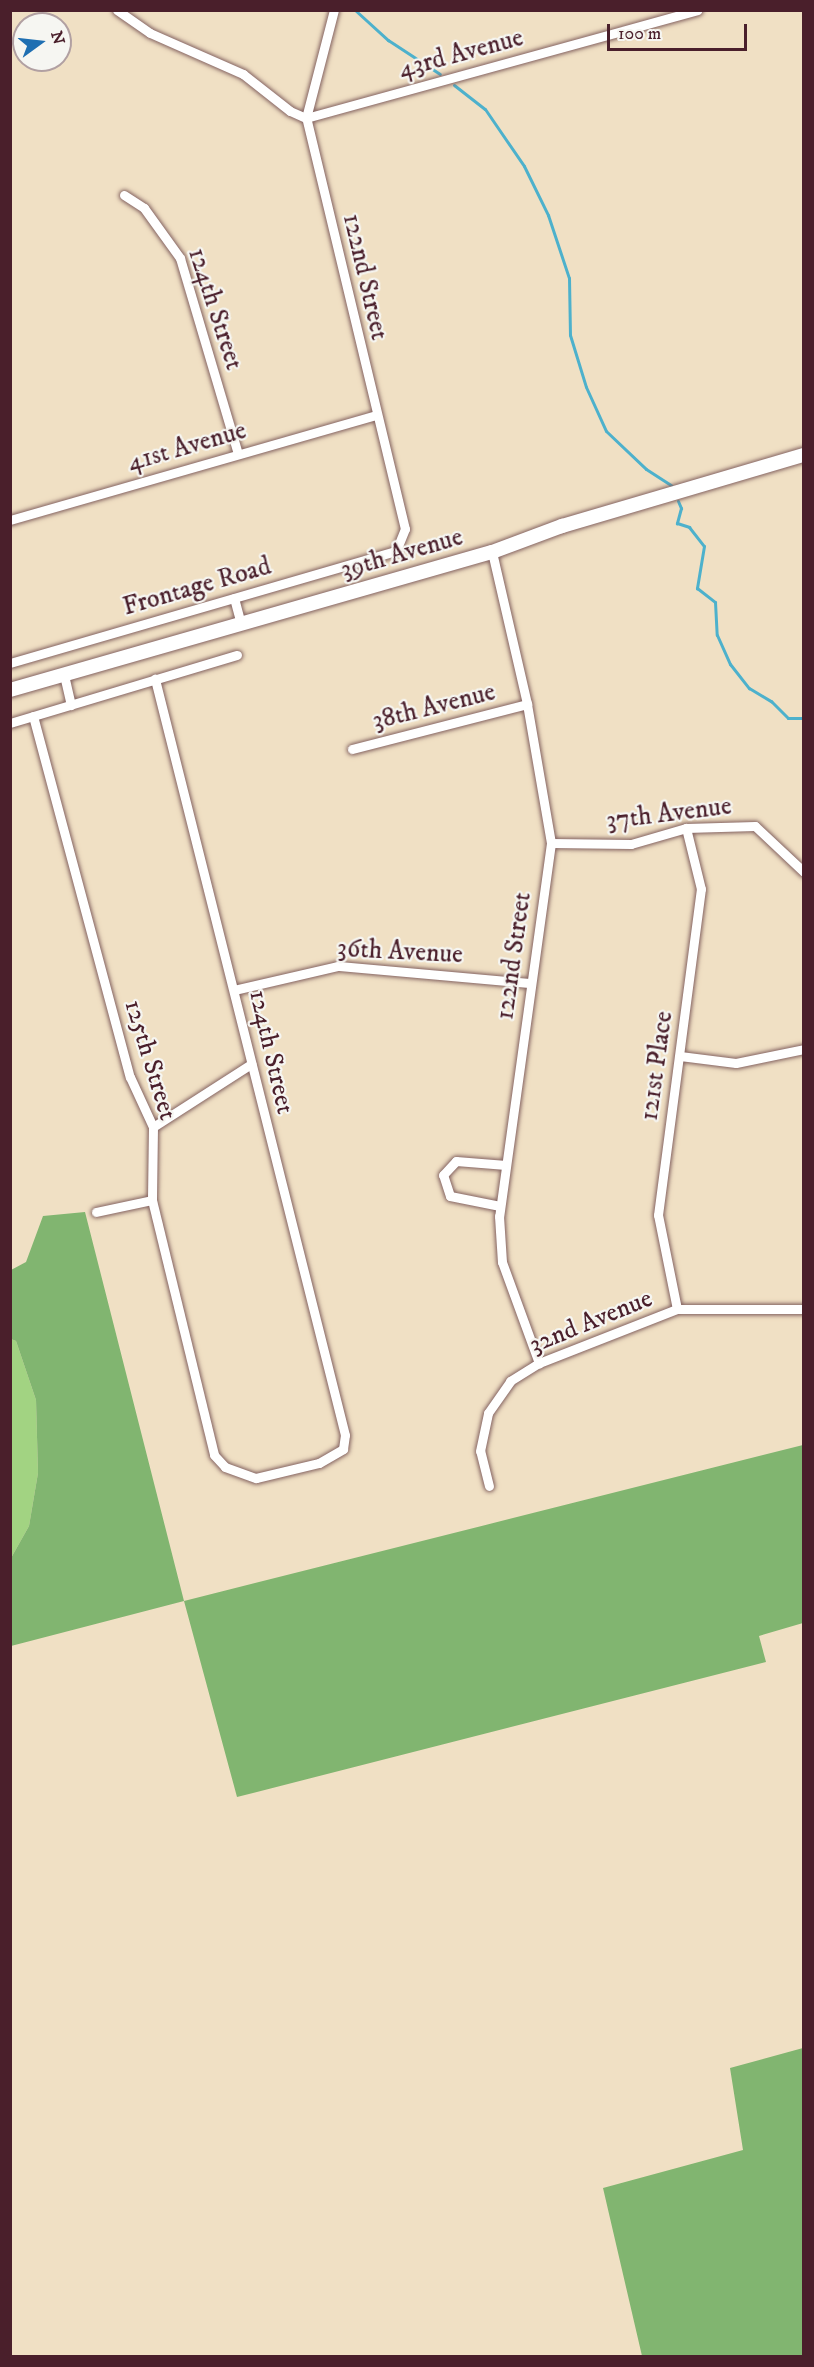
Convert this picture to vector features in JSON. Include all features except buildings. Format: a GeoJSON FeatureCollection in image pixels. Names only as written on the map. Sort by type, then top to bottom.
{"type":"FeatureCollection","features":[{"type":"Feature","properties":{"kind":"main road","name":"39th Avenue"},"geometry":{"type":"LineString","coordinates":[[10,690],[492,552],[562,526],[804,455]]}},
{"type":"Feature","properties":{"kind":"street"},"geometry":{"type":"LineString","coordinates":[[117,10],[150,33],[243,74],[290,111],[306,118]]}},
{"type":"Feature","properties":{"kind":"street","name":"122nd Street"},"geometry":{"type":"LineString","coordinates":[[334,10],[306,118],[375,415],[405,529],[396,551]]}},
{"type":"Feature","properties":{"kind":"street","name":"43rd Avenue"},"geometry":{"type":"LineString","coordinates":[[306,118],[697,10]]}},
{"type":"Feature","properties":{"kind":"street","name":"124th Street"},"geometry":{"type":"LineString","coordinates":[[124,195],[144,208],[180,258],[238,454]]}},
{"type":"Feature","properties":{"kind":"street","name":"41st Avenue"},"geometry":{"type":"LineString","coordinates":[[10,520],[375,415]]}},
{"type":"Feature","properties":{"kind":"street","name":"Frontage Road"},"geometry":{"type":"LineString","coordinates":[[10,663],[396,551]]}},
{"type":"Feature","properties":{"kind":"street","name":"122nd Street"},"geometry":{"type":"LineString","coordinates":[[492,552],[527,704],[551,843],[500,1206],[502,1262],[539,1363]]}},
{"type":"Feature","properties":{"kind":"street"},"geometry":{"type":"LineString","coordinates":[[234,598],[241,624]]}},
{"type":"Feature","properties":{"kind":"street"},"geometry":{"type":"LineString","coordinates":[[10,723],[237,656]]}},
{"type":"Feature","properties":{"kind":"street"},"geometry":{"type":"LineString","coordinates":[[64,675],[71,705]]}},
{"type":"Feature","properties":{"kind":"street","name":"124th Street"},"geometry":{"type":"LineString","coordinates":[[155,679],[345,1435],[343,1449],[330,1459],[262,1478],[232,1471],[214,1455]]}},
{"type":"Feature","properties":{"kind":"street","name":"38th Avenue"},"geometry":{"type":"LineString","coordinates":[[352,749],[527,704]]}},
{"type":"Feature","properties":{"kind":"street","name":"125th Street"},"geometry":{"type":"LineString","coordinates":[[33,716],[130,1077],[153,1127],[152,1200],[214,1455]]}},
{"type":"Feature","properties":{"kind":"street","name":"37th Avenue"},"geometry":{"type":"LineString","coordinates":[[551,843],[631,844],[686,828],[755,826],[804,872]]}},
{"type":"Feature","properties":{"kind":"street","name":"121st Place"},"geometry":{"type":"LineString","coordinates":[[677,1310],[658,1215],[701,889],[686,828]]}},
{"type":"Feature","properties":{"kind":"street","name":"36th Avenue"},"geometry":{"type":"LineString","coordinates":[[234,990],[338,966],[530,983]]}},
{"type":"Feature","properties":{"kind":"street"},"geometry":{"type":"LineString","coordinates":[[680,1056],[736,1063],[804,1049]]}},
{"type":"Feature","properties":{"kind":"street"},"geometry":{"type":"LineString","coordinates":[[153,1127],[251,1064]]}},
{"type":"Feature","properties":{"kind":"street"},"geometry":{"type":"LineString","coordinates":[[500,1206],[450,1196],[443,1175],[456,1161],[506,1165]]}},
{"type":"Feature","properties":{"kind":"street"},"geometry":{"type":"LineString","coordinates":[[96,1212],[152,1200]]}},
{"type":"Feature","properties":{"kind":"street","name":"32nd Avenue"},"geometry":{"type":"LineString","coordinates":[[489,1486],[480,1451],[488,1413],[510,1382],[539,1363],[677,1310],[804,1309]]}},
{"type":"Feature","properties":{"kind":"green space"},"geometry":{"type":"Polygon","coordinates":[[[85,1212],[184,1601],[11,1646],[11,1558],[29,1526],[38,1473],[36,1400],[16,1341],[11,1339],[11,1270],[26,1262],[43,1216],[85,1212]]]}},
{"type":"Feature","properties":{"kind":"green space"},"geometry":{"type":"Polygon","coordinates":[[[11,1339],[16,1341],[36,1400],[38,1473],[29,1526],[11,1558],[11,1339]]]}},
{"type":"Feature","properties":{"kind":"green space"},"geometry":{"type":"Polygon","coordinates":[[[803,1445],[803,1623],[759,1636],[766,1662],[237,1797],[184,1601],[803,1445]]]}},
{"type":"Feature","properties":{"kind":"green space"},"geometry":{"type":"Polygon","coordinates":[[[803,2048],[803,2356],[642,2356],[603,2188],[743,2150],[730,2068],[803,2048]]]}},
{"type":"Feature","properties":{"kind":"waterway"},"geometry":{"type":"LineString","coordinates":[[355,10],[388,40],[440,74]]}},
{"type":"Feature","properties":{"kind":"waterway"},"geometry":{"type":"LineString","coordinates":[[454,85],[485,109],[524,166],[548,215],[569,278],[570,335],[586,387],[606,431],[646,469],[671,485]]}},
{"type":"Feature","properties":{"kind":"waterway"},"geometry":{"type":"LineString","coordinates":[[678,501],[681,508],[677,523],[689,527],[704,546],[697,588],[715,602],[717,635],[730,664],[749,688],[771,701],[788,718],[804,718]]}}]}
